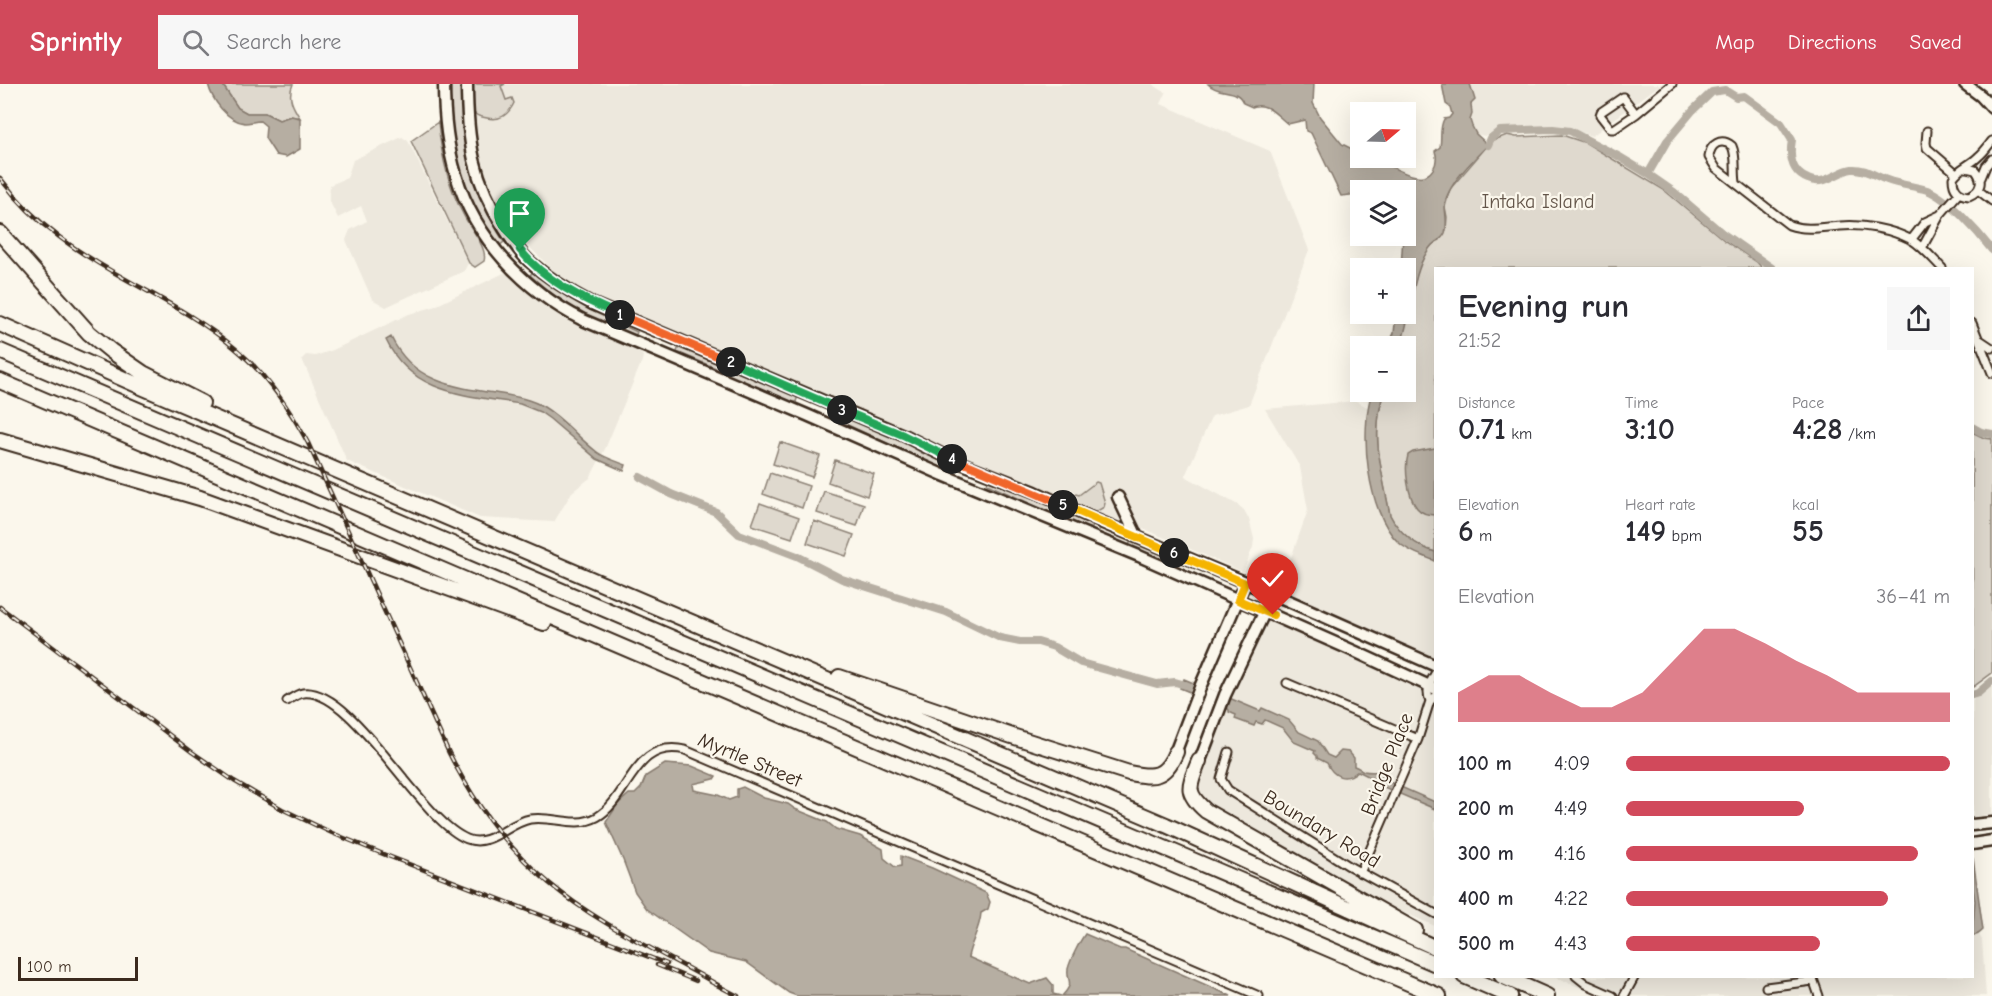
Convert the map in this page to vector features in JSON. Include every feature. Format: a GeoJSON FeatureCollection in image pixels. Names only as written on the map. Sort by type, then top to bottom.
{"type":"FeatureCollection","features":[{"type":"Feature","properties":{"kind":"highway"},"geometry":{"type":"LineString","coordinates":[[3,238],[89,333],[111,351],[143,373],[248,424],[267,440]]}},
{"type":"Feature","properties":{"kind":"highway"},"geometry":{"type":"LineString","coordinates":[[0,324],[144,388],[1166,825],[1434,947]]}},
{"type":"Feature","properties":{"kind":"highway"},"geometry":{"type":"LineString","coordinates":[[0,351],[1434,963]]}},
{"type":"Feature","properties":{"kind":"highway"},"geometry":{"type":"LineString","coordinates":[[0,381],[1439,996]]}},
{"type":"Feature","properties":{"kind":"highway"},"geometry":{"type":"LineString","coordinates":[[0,440],[200,498],[551,626],[643,656]]}},
{"type":"Feature","properties":{"kind":"highway"},"geometry":{"type":"LineString","coordinates":[[708,629],[1012,736],[1129,773],[1145,776],[1158,774],[1168,766],[1177,750]]}},
{"type":"Feature","properties":{"kind":"highway"},"geometry":{"type":"LineString","coordinates":[[1200,760],[1190,783],[1190,792],[1194,801],[1206,811],[1402,924],[1434,939]]}},
{"type":"Feature","properties":{"kind":"highway"},"geometry":{"type":"LineString","coordinates":[[1469,978],[1510,996]]}},
{"type":"Feature","properties":{"kind":"highway"},"geometry":{"type":"LineString","coordinates":[[1506,978],[1547,996]]}},
{"type":"Feature","properties":{"kind":"highway"},"geometry":{"type":"LineString","coordinates":[[1518,978],[1557,996]]}},
{"type":"Feature","properties":{"kind":"main road"},"geometry":{"type":"LineString","coordinates":[[444,84],[448,145],[456,178],[481,228],[497,251],[509,266],[539,294],[583,320],[1265,611],[1432,687]]}},
{"type":"Feature","properties":{"kind":"main road"},"geometry":{"type":"LineString","coordinates":[[467,84],[471,151],[489,203],[512,240],[528,260],[561,285],[602,308],[903,435],[951,459],[1035,492],[1434,665]]}},
{"type":"Feature","properties":{"kind":"main road"},"geometry":{"type":"LineString","coordinates":[[1965,84],[1992,108]]}},
{"type":"Feature","properties":{"kind":"main road"},"geometry":{"type":"LineString","coordinates":[[1118,497],[1137,537]]}},
{"type":"Feature","properties":{"kind":"main road"},"geometry":{"type":"LineString","coordinates":[[1177,750],[1196,697],[1245,583]]}},
{"type":"Feature","properties":{"kind":"main road"},"geometry":{"type":"LineString","coordinates":[[1200,760],[1225,695],[1273,594]]}},
{"type":"Feature","properties":{"kind":"main road"},"geometry":{"type":"LineString","coordinates":[[1974,825],[1991,823]]}},
{"type":"Feature","properties":{"kind":"main road"},"geometry":{"type":"LineString","coordinates":[[1974,844],[1992,841]]}},
{"type":"Feature","properties":{"kind":"street"},"geometry":{"type":"LineString","coordinates":[[1636,114],[1623,97],[1600,115],[1613,130],[1636,114],[1672,84]]}},
{"type":"Feature","properties":{"kind":"street"},"geometry":{"type":"LineString","coordinates":[[1927,131],[1927,147],[1956,173]]}},
{"type":"Feature","properties":{"kind":"street"},"geometry":{"type":"LineString","coordinates":[[1736,182],[1735,155],[1732,146],[1722,141],[1716,143],[1709,150],[1712,163],[1780,219],[1797,228],[1858,225],[1881,229],[1911,240],[1941,267]]}},
{"type":"Feature","properties":{"kind":"street"},"geometry":{"type":"LineString","coordinates":[[1956,196],[1953,184],[1956,173],[1979,157],[1992,141]]}},
{"type":"Feature","properties":{"kind":"street"},"geometry":{"type":"LineString","coordinates":[[1922,248],[1940,215],[1956,196],[1969,196],[1978,190],[1986,166],[1992,159]]}},
{"type":"Feature","properties":{"kind":"street"},"geometry":{"type":"LineString","coordinates":[[1966,168],[1975,170],[1981,178]]}},
{"type":"Feature","properties":{"kind":"street"},"geometry":{"type":"LineString","coordinates":[[1978,190],[1992,201]]}},
{"type":"Feature","properties":{"kind":"street"},"geometry":{"type":"LineString","coordinates":[[1911,240],[1925,222],[1940,215]]}},
{"type":"Feature","properties":{"kind":"street"},"geometry":{"type":"LineString","coordinates":[[1974,326],[1992,373]]}},
{"type":"Feature","properties":{"kind":"street"},"geometry":{"type":"LineString","coordinates":[[1980,340],[1992,348]]}},
{"type":"Feature","properties":{"kind":"street"},"geometry":{"type":"LineString","coordinates":[[1287,683],[1418,739]]}},
{"type":"Feature","properties":{"kind":"street","name":"Bridge Place"},"geometry":{"type":"LineString","coordinates":[[1360,873],[1418,739],[1433,698],[1428,696],[1432,687]]}},
{"type":"Feature","properties":{"kind":"street","name":"Myrtle Street"},"geometry":{"type":"LineString","coordinates":[[287,701],[302,693],[315,694],[346,713],[376,744],[446,827],[471,840],[490,838],[531,819],[571,823],[594,819],[603,813],[630,776],[648,757],[665,749],[675,748],[1259,996]]}},
{"type":"Feature","properties":{"kind":"street","name":"Boundary Road"},"geometry":{"type":"LineString","coordinates":[[1229,752],[1221,779],[1228,790],[1360,873],[1434,913]]}},
{"type":"Feature","properties":{"kind":"street"},"geometry":{"type":"LineString","coordinates":[[1578,978],[1586,984],[1613,996]]}},
{"type":"Feature","properties":{"kind":"street"},"geometry":{"type":"LineString","coordinates":[[1624,996],[1634,978]]}},
{"type":"Feature","properties":{"kind":"street"},"geometry":{"type":"LineString","coordinates":[[1766,987],[1813,979],[1820,996]]}},
{"type":"Feature","properties":{"kind":"shaded area"},"geometry":{"type":"Polygon","coordinates":[[[208,84],[222,84],[238,108],[247,113],[265,113],[279,120],[291,116],[300,118],[300,149],[286,157],[276,155],[265,138],[266,126],[260,121],[245,123],[238,121],[226,114],[213,97],[208,84]]]}},
{"type":"Feature","properties":{"kind":"shaded area"},"geometry":{"type":"Polygon","coordinates":[[[471,84],[1152,84],[1166,93],[1161,104],[1270,151],[1309,250],[1249,405],[1212,416],[1185,476],[1244,510],[1254,539],[1243,572],[1149,531],[1115,521],[1066,501],[596,300],[569,286],[511,229],[476,164],[471,84]]]}},
{"type":"Feature","properties":{"kind":"shaded area"},"geometry":{"type":"Polygon","coordinates":[[[1208,84],[1314,84],[1313,103],[1320,117],[1342,144],[1350,148],[1350,168],[1395,168],[1422,176],[1430,173],[1435,165],[1435,151],[1440,147],[1442,122],[1452,114],[1450,107],[1446,104],[1442,84],[1470,84],[1475,100],[1471,104],[1470,120],[1476,134],[1488,145],[1450,189],[1445,205],[1445,233],[1426,253],[1416,279],[1416,258],[1402,258],[1402,246],[1416,246],[1416,180],[1350,180],[1350,195],[1341,196],[1311,133],[1306,131],[1305,120],[1288,124],[1267,108],[1252,107],[1243,103],[1241,98],[1233,93],[1213,88],[1208,84]]]}},
{"type":"Feature","properties":{"kind":"shaded area"},"geometry":{"type":"Polygon","coordinates":[[[1470,84],[1661,84],[1592,136],[1570,129],[1553,127],[1500,128],[1485,136],[1476,134],[1470,119],[1471,104],[1475,100],[1470,84]]]}},
{"type":"Feature","properties":{"kind":"shaded area"},"geometry":{"type":"Polygon","coordinates":[[[402,137],[408,141],[468,263],[464,271],[386,307],[372,299],[346,240],[350,230],[367,221],[361,206],[338,218],[329,200],[330,185],[347,178],[353,160],[402,137]]]}},
{"type":"Feature","properties":{"kind":"shaded area"},"geometry":{"type":"Polygon","coordinates":[[[504,273],[512,275],[636,347],[643,356],[605,449],[590,478],[572,492],[554,522],[480,518],[347,461],[302,359],[306,355],[315,356],[333,350],[409,314],[433,307],[504,273]]]}},
{"type":"Feature","properties":{"kind":"shaded area"},"geometry":{"type":"Polygon","coordinates":[[[1395,324],[1407,324],[1403,336],[1393,336],[1395,324]]]}},
{"type":"Feature","properties":{"kind":"shaded area"},"geometry":{"type":"Polygon","coordinates":[[[391,337],[410,363],[435,379],[464,388],[532,401],[544,407],[597,452],[626,465],[624,471],[597,459],[540,412],[520,404],[462,394],[426,382],[411,372],[397,358],[386,340],[391,337]]]}},
{"type":"Feature","properties":{"kind":"shaded area"},"geometry":{"type":"Polygon","coordinates":[[[1350,402],[1358,402],[1367,407],[1367,439],[1374,499],[1385,527],[1400,544],[1434,561],[1434,660],[1280,589],[1308,510],[1300,467],[1265,409],[1350,402]]]}},
{"type":"Feature","properties":{"kind":"shaded area"},"geometry":{"type":"Polygon","coordinates":[[[1370,402],[1382,402],[1378,424],[1379,454],[1390,515],[1398,528],[1409,538],[1434,552],[1434,561],[1402,545],[1387,529],[1379,511],[1368,470],[1366,428],[1370,402]]]}},
{"type":"Feature","properties":{"kind":"shaded area"},"geometry":{"type":"Polygon","coordinates":[[[1434,448],[1434,515],[1421,512],[1414,503],[1409,490],[1406,468],[1408,455],[1434,448]]]}},
{"type":"Feature","properties":{"kind":"shaded area"},"geometry":{"type":"Polygon","coordinates":[[[1267,619],[1409,680],[1434,694],[1434,926],[1384,904],[1207,802],[1201,795],[1199,780],[1207,764],[1208,751],[1267,619]]]}},
{"type":"Feature","properties":{"kind":"shaded area"},"geometry":{"type":"Polygon","coordinates":[[[1184,679],[1260,711],[1262,708],[1289,720],[1299,732],[1318,741],[1327,755],[1334,758],[1341,751],[1349,752],[1354,758],[1354,766],[1364,771],[1379,772],[1387,781],[1434,802],[1434,809],[1377,784],[1374,786],[1370,777],[1358,771],[1344,777],[1336,775],[1327,763],[1317,758],[1315,751],[1294,742],[1283,728],[1265,720],[1262,724],[1256,722],[1254,726],[1235,719],[1236,715],[1229,712],[1226,707],[1180,688],[1184,679]]]}},
{"type":"Feature","properties":{"kind":"shaded area"},"geometry":{"type":"Polygon","coordinates":[[[1992,681],[1992,814],[1974,817],[1974,699],[1992,681]]]}},
{"type":"Feature","properties":{"kind":"shaded area"},"geometry":{"type":"Polygon","coordinates":[[[665,764],[692,766],[716,776],[714,779],[693,784],[694,790],[729,800],[737,797],[737,789],[743,787],[764,798],[788,804],[827,822],[836,829],[860,836],[883,849],[884,858],[895,867],[901,866],[901,856],[986,893],[990,902],[988,909],[981,913],[968,957],[1030,984],[1047,978],[1053,985],[1053,994],[1061,996],[797,996],[789,993],[746,962],[709,953],[647,909],[635,892],[606,822],[618,804],[629,794],[635,794],[641,788],[646,776],[665,764]]]}},
{"type":"Feature","properties":{"kind":"shaded area"},"geometry":{"type":"Polygon","coordinates":[[[1974,865],[1983,930],[1974,935],[1974,865]]]}},
{"type":"Feature","properties":{"kind":"shaded area"},"geometry":{"type":"Polygon","coordinates":[[[1085,934],[1125,949],[1231,996],[1062,996],[1070,984],[1069,965],[1085,934]]]}},
{"type":"Feature","properties":{"kind":"shaded area"},"geometry":{"type":"Polygon","coordinates":[[[1979,934],[1982,940],[1986,996],[1600,996],[1557,978],[1974,978],[1974,935],[1979,934]]]}},
{"type":"Feature","properties":{"kind":"green space"},"geometry":{"type":"Polygon","coordinates":[[[222,84],[293,84],[291,98],[300,118],[291,116],[279,120],[265,113],[247,113],[238,108],[222,84]]]}},
{"type":"Feature","properties":{"kind":"green space"},"geometry":{"type":"Polygon","coordinates":[[[450,84],[462,84],[464,127],[471,166],[483,204],[504,242],[499,246],[474,205],[462,176],[451,131],[450,84]]]}},
{"type":"Feature","properties":{"kind":"green space"},"geometry":{"type":"Polygon","coordinates":[[[471,84],[505,84],[501,86],[506,100],[512,98],[514,103],[507,113],[500,117],[492,119],[479,116],[474,113],[471,106],[471,84]]]}},
{"type":"Feature","properties":{"kind":"green space"},"geometry":{"type":"Polygon","coordinates":[[[438,122],[443,158],[454,194],[485,256],[484,261],[475,267],[469,263],[411,141],[438,122]]]}},
{"type":"Feature","properties":{"kind":"green space","name":"Intaka Island"},"geometry":{"type":"Polygon","coordinates":[[[1507,135],[1516,137],[1562,135],[1586,143],[1664,190],[1725,241],[1761,267],[1434,267],[1434,552],[1409,538],[1398,528],[1390,515],[1379,454],[1380,408],[1382,402],[1416,402],[1416,336],[1403,336],[1405,324],[1416,324],[1416,277],[1423,257],[1431,246],[1440,240],[1446,230],[1445,207],[1450,189],[1488,145],[1507,135]]]}},
{"type":"Feature","properties":{"kind":"green space"},"geometry":{"type":"Polygon","coordinates":[[[534,271],[590,310],[637,332],[635,337],[567,304],[530,275],[534,271]]]}},
{"type":"Feature","properties":{"kind":"green space"},"geometry":{"type":"Polygon","coordinates":[[[679,346],[798,395],[796,402],[756,390],[723,371],[677,352],[679,346]]]}},
{"type":"Feature","properties":{"kind":"green space"},"geometry":{"type":"Polygon","coordinates":[[[833,411],[901,440],[922,453],[948,464],[946,470],[830,417],[833,411]]]}},
{"type":"Feature","properties":{"kind":"green space"},"geometry":{"type":"Polygon","coordinates":[[[1974,433],[1992,439],[1992,673],[1974,686],[1974,433]]]}},
{"type":"Feature","properties":{"kind":"green space"},"geometry":{"type":"Polygon","coordinates":[[[780,442],[820,456],[812,477],[773,464],[780,442]]]}},
{"type":"Feature","properties":{"kind":"green space"},"geometry":{"type":"Polygon","coordinates":[[[835,460],[874,474],[867,496],[828,482],[835,460]]]}},
{"type":"Feature","properties":{"kind":"green space"},"geometry":{"type":"Polygon","coordinates":[[[770,473],[809,486],[802,508],[763,494],[770,473]]]}},
{"type":"Feature","properties":{"kind":"green space"},"geometry":{"type":"Polygon","coordinates":[[[989,478],[1093,525],[1091,531],[987,484],[989,478]]]}},
{"type":"Feature","properties":{"kind":"green space"},"geometry":{"type":"Polygon","coordinates":[[[1096,482],[1099,483],[1104,507],[1094,513],[1066,501],[1076,494],[1079,495],[1096,482]]]}},
{"type":"Feature","properties":{"kind":"green space"},"geometry":{"type":"Polygon","coordinates":[[[824,491],[864,504],[857,526],[817,513],[824,491]]]}},
{"type":"Feature","properties":{"kind":"green space"},"geometry":{"type":"Polygon","coordinates":[[[760,503],[799,517],[792,538],[752,525],[760,503]]]}},
{"type":"Feature","properties":{"kind":"green space"},"geometry":{"type":"Polygon","coordinates":[[[814,521],[854,535],[846,556],[807,543],[814,521]]]}},
{"type":"Feature","properties":{"kind":"green space"},"geometry":{"type":"Polygon","coordinates":[[[1132,539],[1150,546],[1182,568],[1225,587],[1224,589],[1129,545],[1132,539]]]}},
{"type":"Feature","properties":{"kind":"pier"},"geometry":{"type":"Polygon","coordinates":[[[1194,682],[1231,698],[1226,709],[1189,694],[1194,682]]]}},
{"type":"Feature","properties":{"kind":"waterway"},"geometry":{"type":"LineString","coordinates":[[1648,174],[1667,141],[1693,110],[1712,92],[1725,90],[1736,97],[1744,96],[1781,123],[1792,140],[1793,163],[1802,176],[1820,181],[1846,170],[1857,169],[1892,182],[1927,190],[1953,208],[1992,250]]}},
{"type":"Feature","properties":{"kind":"waterway"},"geometry":{"type":"LineString","coordinates":[[1488,145],[1491,138],[1500,131],[1553,129],[1570,131],[1648,174],[1674,192],[1722,233],[1771,267]]}},
{"type":"Feature","properties":{"kind":"waterway"},"geometry":{"type":"LineString","coordinates":[[1974,428],[1992,434]]}},
{"type":"Feature","properties":{"kind":"waterway"},"geometry":{"type":"LineString","coordinates":[[640,477],[671,494],[716,512],[739,534],[797,556],[842,579],[946,612],[1000,638],[1020,642],[1038,642],[1054,647],[1081,663],[1157,684],[1175,682],[1182,684]]}},
{"type":"Feature","properties":{"kind":"waterway"},"geometry":{"type":"LineString","coordinates":[[1974,694],[1992,681]]}},
{"type":"Feature","properties":{"kind":"railway"},"geometry":{"type":"LineString","coordinates":[[0,178],[27,209],[58,236],[102,265],[193,318],[236,349],[258,370],[285,405],[308,443],[449,753],[480,807],[519,855],[568,898],[609,925],[718,985]]}},
{"type":"Feature","properties":{"kind":"railway"},"geometry":{"type":"LineString","coordinates":[[0,607],[192,752],[234,781],[282,809],[388,856],[667,964]]}},
{"type":"Feature","properties":{"kind":"railway"},"geometry":{"type":"LineString","coordinates":[[657,965],[696,981]]}},
{"type":"Feature","properties":{"kind":"railway"},"geometry":{"type":"LineString","coordinates":[[711,982],[738,996]]}},
{"type":"Feature","properties":{"kind":"route"},"geometry":{"type":"LineString","coordinates":[[520,250],[528,260],[561,285],[593,304],[729,360],[903,435],[951,459],[1035,492],[1245,583],[1238,600],[1273,615]]}}]}
